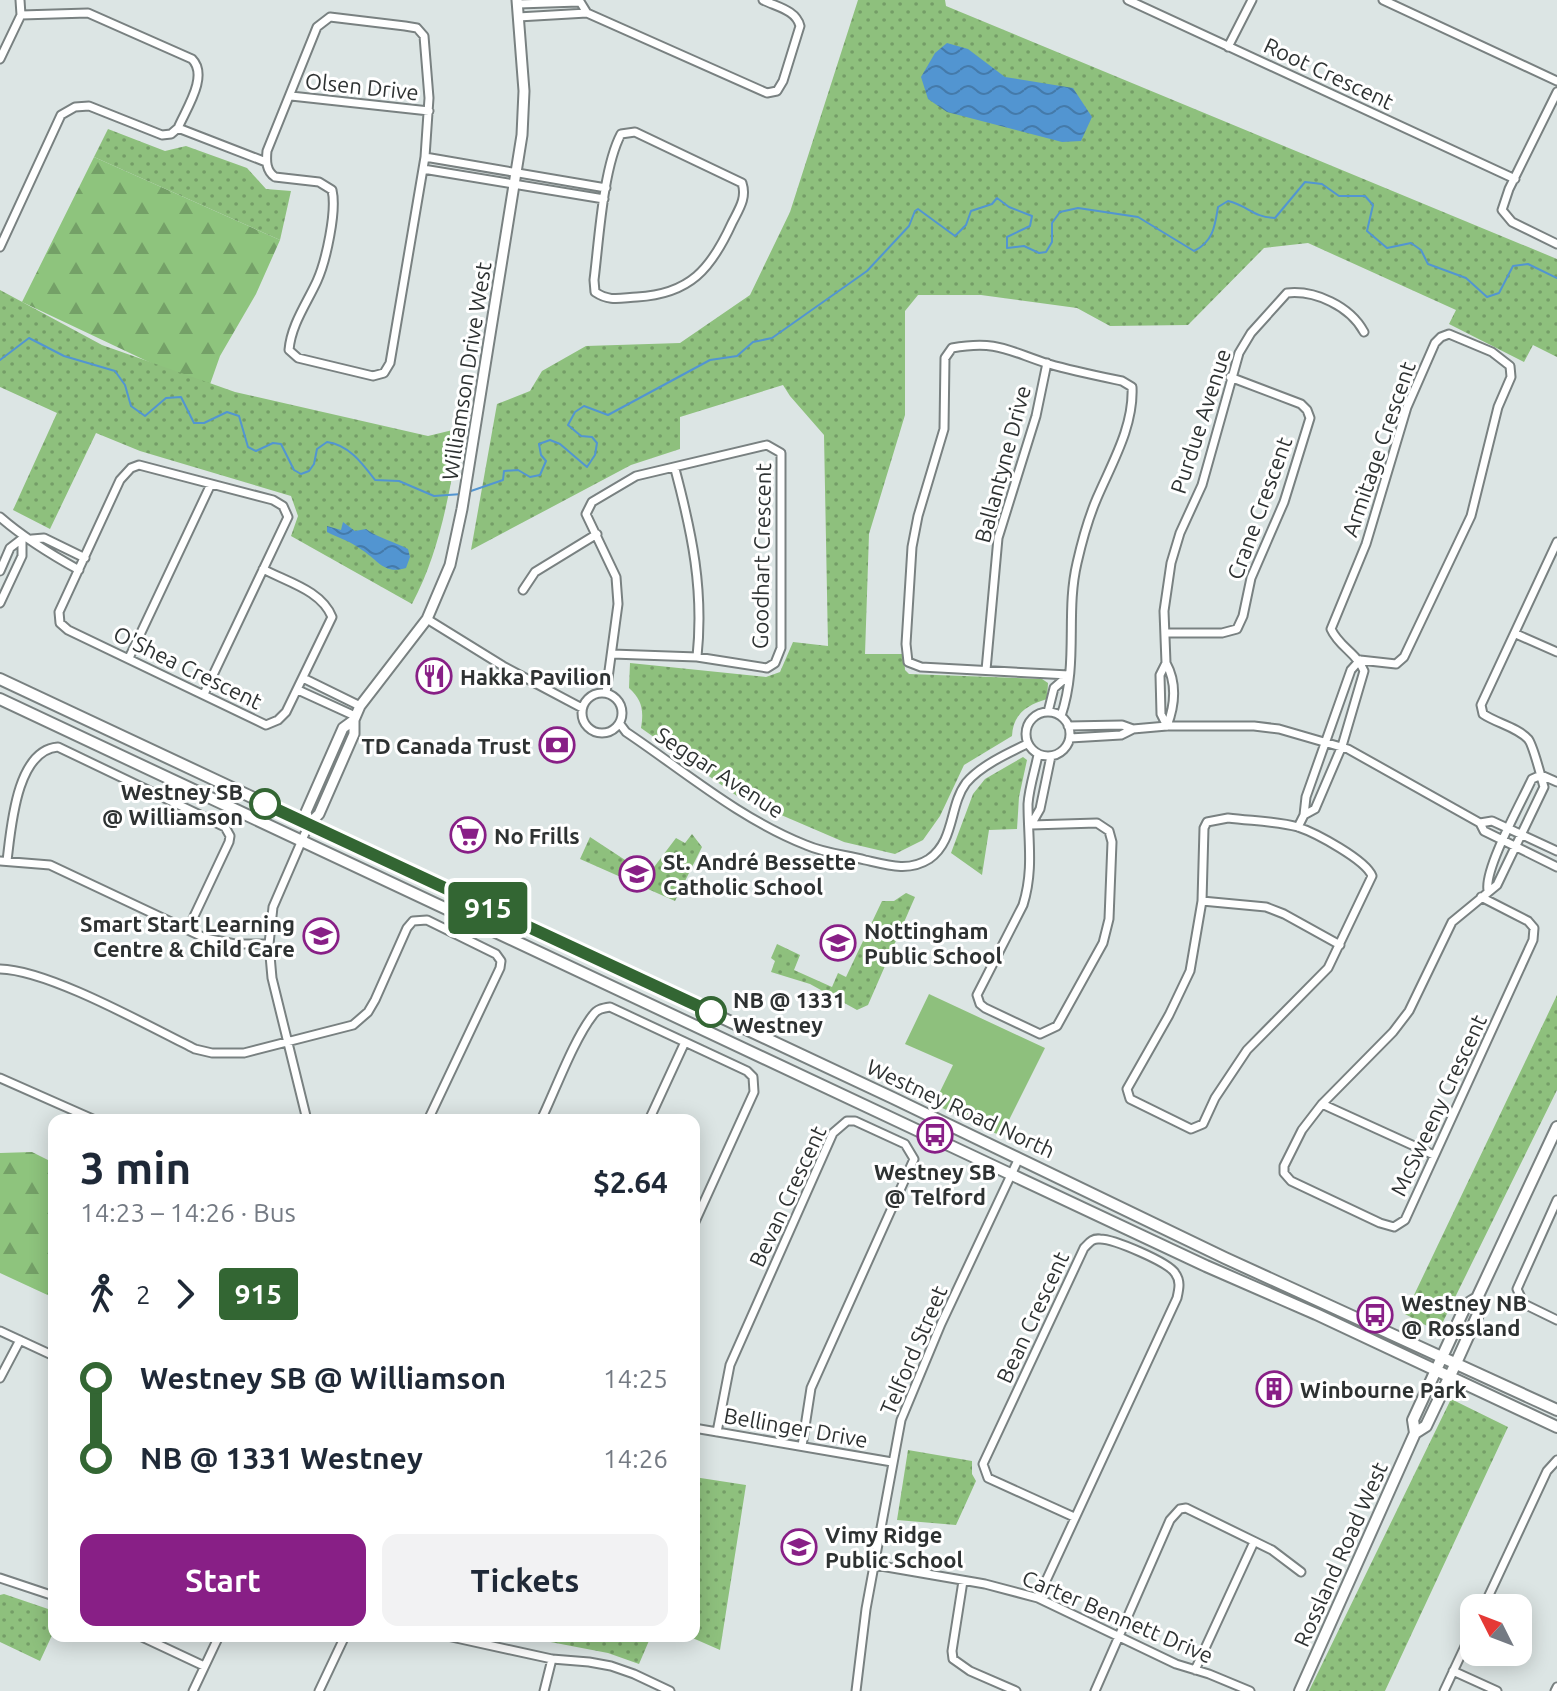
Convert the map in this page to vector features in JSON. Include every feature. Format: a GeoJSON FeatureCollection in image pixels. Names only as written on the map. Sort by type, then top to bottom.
{"type":"FeatureCollection","features":[{"type":"Feature","properties":{"kind":"main road","name":"Westney Road North"},"geometry":{"type":"LineString","coordinates":[[0,679],[1225,1258],[1557,1410]]}},
{"type":"Feature","properties":{"kind":"main road","name":"Westney Road North"},"geometry":{"type":"LineString","coordinates":[[0,699],[1557,1427]]}},
{"type":"Feature","properties":{"kind":"main road","name":"Rossland Road West"},"geometry":{"type":"LineString","coordinates":[[1300,1691],[1415,1433],[1413,1420],[1466,1305],[1477,1298],[1557,1127]]}},
{"type":"Feature","properties":{"kind":"main road","name":"Rossland Road West"},"geometry":{"type":"LineString","coordinates":[[1415,1433],[1426,1426],[1456,1363],[1479,1312],[1477,1298]]}},
{"type":"Feature","properties":{"kind":"street"},"geometry":{"type":"LineString","coordinates":[[0,59],[21,15],[20,0]]}},
{"type":"Feature","properties":{"kind":"street"},"geometry":{"type":"LineString","coordinates":[[518,17],[587,13],[767,93],[777,91],[783,81],[800,26],[793,14],[763,0]]}},
{"type":"Feature","properties":{"kind":"street","name":"Root Crescent"},"geometry":{"type":"LineString","coordinates":[[1128,0],[1515,179]]}},
{"type":"Feature","properties":{"kind":"street"},"geometry":{"type":"LineString","coordinates":[[1228,47],[1252,0]]}},
{"type":"Feature","properties":{"kind":"street"},"geometry":{"type":"LineString","coordinates":[[1383,0],[1557,81]]}},
{"type":"Feature","properties":{"kind":"street"},"geometry":{"type":"LineString","coordinates":[[518,2],[579,1],[587,13]]}},
{"type":"Feature","properties":{"kind":"street","name":"Williamson Drive West"},"geometry":{"type":"LineString","coordinates":[[309,824],[319,814],[354,734],[356,714],[427,619],[450,565],[516,179],[524,91],[518,2]]}},
{"type":"Feature","properties":{"kind":"street"},"geometry":{"type":"LineString","coordinates":[[0,247],[61,115],[75,107],[89,106],[162,135],[171,134],[178,128],[200,75],[192,59],[88,13],[21,15]]}},
{"type":"Feature","properties":{"kind":"street"},"geometry":{"type":"LineString","coordinates":[[330,17],[417,28],[424,36],[429,111],[425,157],[390,363],[384,373],[373,376],[298,358],[289,350],[290,336],[319,276],[335,203],[332,190],[319,182],[270,174],[266,162],[267,151],[291,96],[317,27],[330,17]]}},
{"type":"Feature","properties":{"kind":"street"},"geometry":{"type":"LineString","coordinates":[[1557,92],[1502,210],[1512,222],[1557,244]]}},
{"type":"Feature","properties":{"kind":"street","name":"Olsen Drive"},"geometry":{"type":"LineString","coordinates":[[291,96],[429,111]]}},
{"type":"Feature","properties":{"kind":"street"},"geometry":{"type":"LineString","coordinates":[[178,128],[266,162]]}},
{"type":"Feature","properties":{"kind":"street"},"geometry":{"type":"LineString","coordinates":[[635,132],[742,183],[745,197],[721,247],[709,265],[694,279],[672,292],[606,299],[595,292],[594,280],[606,188],[615,144],[621,134],[635,132]]}},
{"type":"Feature","properties":{"kind":"street"},"geometry":{"type":"LineString","coordinates":[[425,157],[604,199]]}},
{"type":"Feature","properties":{"kind":"street"},"geometry":{"type":"LineString","coordinates":[[423,169],[606,188]]}},
{"type":"Feature","properties":{"kind":"street","name":"Purdue Avenue"},"geometry":{"type":"LineString","coordinates":[[1167,726],[1160,706],[1160,675],[1166,663],[1164,611],[1171,563],[1180,533],[1202,485],[1239,353],[1251,333],[1287,293],[1304,291],[1342,308],[1357,319],[1364,332]]}},
{"type":"Feature","properties":{"kind":"street","name":"Armitage Crescent"},"geometry":{"type":"LineString","coordinates":[[1449,334],[1502,358],[1510,366],[1511,377],[1498,407],[1471,516],[1404,657],[1396,664],[1360,660],[1336,641],[1331,629],[1366,544],[1407,407],[1435,343],[1449,334]]}},
{"type":"Feature","properties":{"kind":"street"},"geometry":{"type":"LineString","coordinates":[[1061,716],[1069,691],[1072,663],[1076,567],[1095,503],[1127,428],[1133,403],[1132,387],[1122,381],[1047,363],[1000,345],[976,344],[952,348],[945,358],[944,429],[912,547],[906,644],[908,662],[921,667],[1069,675]]}},
{"type":"Feature","properties":{"kind":"street","name":"Ballantyne Drive"},"geometry":{"type":"LineString","coordinates":[[986,670],[998,538],[1036,416],[1047,363]]}},
{"type":"Feature","properties":{"kind":"street","name":"Crane Crescent"},"geometry":{"type":"LineString","coordinates":[[1166,633],[1222,633],[1237,629],[1251,578],[1284,502],[1310,418],[1301,404],[1230,377]]}},
{"type":"Feature","properties":{"kind":"street","name":"Goodhart Crescent"},"geometry":{"type":"LineString","coordinates":[[606,693],[618,604],[616,577],[586,514],[592,502],[636,476],[767,445],[781,453],[781,648],[775,663],[767,668],[697,657],[612,654]]}},
{"type":"Feature","properties":{"kind":"street","name":"O'Shea Crescent"},"geometry":{"type":"LineString","coordinates":[[139,465],[273,500],[283,506],[288,517],[263,569],[317,596],[332,617],[286,712],[266,725],[68,630],[60,623],[59,612],[85,558],[120,480],[131,468],[139,465]]}},
{"type":"Feature","properties":{"kind":"street"},"geometry":{"type":"LineString","coordinates":[[675,469],[696,558],[701,618],[697,657]]}},
{"type":"Feature","properties":{"kind":"street"},"geometry":{"type":"LineString","coordinates":[[129,658],[211,484]]}},
{"type":"Feature","properties":{"kind":"street"},"geometry":{"type":"LineString","coordinates":[[0,517],[11,529],[41,550],[79,570]]}},
{"type":"Feature","properties":{"kind":"street"},"geometry":{"type":"LineString","coordinates":[[0,529],[11,529]]}},
{"type":"Feature","properties":{"kind":"street"},"geometry":{"type":"LineString","coordinates":[[523,590],[535,572],[597,534]]}},
{"type":"Feature","properties":{"kind":"street"},"geometry":{"type":"LineString","coordinates":[[0,571],[10,548],[26,539],[44,538],[85,558]]}},
{"type":"Feature","properties":{"kind":"street"},"geometry":{"type":"LineString","coordinates":[[0,603],[22,556],[26,539]]}},
{"type":"Feature","properties":{"kind":"street"},"geometry":{"type":"LineString","coordinates":[[1557,542],[1481,705],[1483,714],[1526,736],[1534,747],[1536,766],[1541,775],[1557,782]]}},
{"type":"Feature","properties":{"kind":"street"},"geometry":{"type":"LineString","coordinates":[[204,694],[263,569]]}},
{"type":"Feature","properties":{"kind":"street"},"geometry":{"type":"LineString","coordinates":[[427,619],[503,666],[582,708]]}},
{"type":"Feature","properties":{"kind":"street"},"geometry":{"type":"LineString","coordinates":[[1516,634],[1557,652]]}},
{"type":"Feature","properties":{"kind":"street"},"geometry":{"type":"LineString","coordinates":[[1298,827],[1351,670],[1360,660],[1364,671],[1342,746],[1315,809],[1304,815]]}},
{"type":"Feature","properties":{"kind":"street","name":"Purdue Avenue"},"geometry":{"type":"LineString","coordinates":[[1166,663],[1172,674],[1174,709],[1167,726]]}},
{"type":"Feature","properties":{"kind":"street"},"geometry":{"type":"LineString","coordinates":[[1048,712],[1054,688],[1069,675]]}},
{"type":"Feature","properties":{"kind":"street"},"geometry":{"type":"LineString","coordinates":[[303,678],[356,714]]}},
{"type":"Feature","properties":{"kind":"street"},"geometry":{"type":"LineString","coordinates":[[298,690],[356,714]]}},
{"type":"Feature","properties":{"kind":"street"},"geometry":{"type":"LineString","coordinates":[[606,693],[617,698],[623,715],[620,724],[610,732],[595,733],[584,722],[582,708],[588,699],[606,693]]}},
{"type":"Feature","properties":{"kind":"street"},"geometry":{"type":"LineString","coordinates":[[1048,712],[1061,716],[1068,726],[1070,738],[1063,750],[1051,756],[1038,755],[1027,744],[1029,722],[1048,712]]}},
{"type":"Feature","properties":{"kind":"street","name":"Seggar Avenue"},"geometry":{"type":"LineString","coordinates":[[620,724],[626,732],[759,822],[808,846],[894,867],[909,867],[929,859],[946,838],[964,786],[973,776],[1027,744]]}},
{"type":"Feature","properties":{"kind":"street"},"geometry":{"type":"LineString","coordinates":[[1068,726],[1122,725],[1133,729]]}},
{"type":"Feature","properties":{"kind":"street"},"geometry":{"type":"LineString","coordinates":[[1070,738],[1121,735],[1133,729],[1167,726],[1254,726],[1307,735],[1342,746],[1379,764],[1480,823],[1484,831],[1557,867]]}},
{"type":"Feature","properties":{"kind":"street"},"geometry":{"type":"LineString","coordinates":[[188,929],[229,842],[230,836],[225,827],[58,747],[40,752],[20,787],[4,861],[50,865],[205,938],[225,943],[269,944]]}},
{"type":"Feature","properties":{"kind":"street"},"geometry":{"type":"LineString","coordinates":[[1031,825],[1097,823],[1109,831],[1112,842],[1109,919],[1103,943],[1057,1026],[1040,1034],[985,1008],[977,995],[1023,905],[1028,889],[1031,825],[1028,804],[1038,755]]}},
{"type":"Feature","properties":{"kind":"street"},"geometry":{"type":"LineString","coordinates":[[1031,825],[1040,809],[1051,756]]}},
{"type":"Feature","properties":{"kind":"street"},"geometry":{"type":"LineString","coordinates":[[1488,890],[1486,880],[1503,841],[1532,779],[1541,775]]}},
{"type":"Feature","properties":{"kind":"street","name":"McSweeny Crescent"},"geometry":{"type":"LineString","coordinates":[[1481,897],[1528,921],[1534,928],[1533,940],[1405,1220],[1394,1227],[1380,1223],[1291,1181],[1284,1173],[1284,1166],[1302,1130],[1322,1104],[1393,1032],[1409,1011],[1452,922],[1488,890],[1497,885],[1544,787],[1541,775]]}},
{"type":"Feature","properties":{"kind":"street"},"geometry":{"type":"LineString","coordinates":[[1228,818],[1298,827],[1369,868],[1372,876],[1368,888],[1328,968],[1247,1050],[1215,1098],[1203,1124],[1191,1129],[1130,1099],[1127,1089],[1190,971],[1202,901],[1202,835],[1207,822],[1228,818]]}},
{"type":"Feature","properties":{"kind":"street"},"geometry":{"type":"LineString","coordinates":[[1480,823],[1492,821],[1557,851]]}},
{"type":"Feature","properties":{"kind":"street"},"geometry":{"type":"LineString","coordinates":[[306,1114],[272,978],[269,944],[273,907],[309,824]]}},
{"type":"Feature","properties":{"kind":"street"},"geometry":{"type":"LineString","coordinates":[[1202,901],[1266,907],[1340,945]]}},
{"type":"Feature","properties":{"kind":"street"},"geometry":{"type":"LineString","coordinates":[[0,969],[19,971],[54,983],[195,1049],[212,1053],[244,1053],[287,1040],[339,1030],[362,1019],[375,1000],[407,928],[413,921],[427,920],[496,954],[501,961],[431,1114]]}},
{"type":"Feature","properties":{"kind":"street"},"geometry":{"type":"LineString","coordinates":[[544,1114],[581,1035],[599,1009],[610,1007],[747,1071],[753,1077],[754,1092],[700,1211]]}},
{"type":"Feature","properties":{"kind":"street"},"geometry":{"type":"LineString","coordinates":[[652,1114],[685,1042]]}},
{"type":"Feature","properties":{"kind":"street"},"geometry":{"type":"LineString","coordinates":[[0,1078],[81,1114]]}},
{"type":"Feature","properties":{"kind":"street"},"geometry":{"type":"LineString","coordinates":[[1322,1104],[1434,1155]]}},
{"type":"Feature","properties":{"kind":"street","name":"Bevan Crescent"},"geometry":{"type":"LineString","coordinates":[[717,1432],[730,1365],[820,1162],[833,1133],[840,1125],[855,1121],[905,1144],[914,1159],[811,1388],[802,1446]]}},
{"type":"Feature","properties":{"kind":"street","name":"Telford Street"},"geometry":{"type":"LineString","coordinates":[[856,1691],[866,1609],[892,1462],[909,1400],[1019,1158]]}},
{"type":"Feature","properties":{"kind":"street"},"geometry":{"type":"LineString","coordinates":[[1557,1200],[1517,1289],[1524,1304],[1557,1320]]}},
{"type":"Feature","properties":{"kind":"street","name":"Bean Crescent"},"geometry":{"type":"LineString","coordinates":[[1038,1598],[1177,1298],[1177,1275],[1168,1265],[1099,1238],[1091,1240],[1084,1248],[983,1464],[988,1478],[1074,1517]]}},
{"type":"Feature","properties":{"kind":"street"},"geometry":{"type":"LineString","coordinates":[[0,1331],[48,1353]]}},
{"type":"Feature","properties":{"kind":"street"},"geometry":{"type":"LineString","coordinates":[[0,1378],[20,1340]]}},
{"type":"Feature","properties":{"kind":"street","name":"Bellinger Drive"},"geometry":{"type":"LineString","coordinates":[[700,1429],[892,1462]]}},
{"type":"Feature","properties":{"kind":"street"},"geometry":{"type":"LineString","coordinates":[[1490,1594],[1547,1471],[1557,1460]]}},
{"type":"Feature","properties":{"kind":"street"},"geometry":{"type":"LineString","coordinates":[[1095,1691],[1170,1520],[1180,1509],[1186,1508],[1282,1556],[1301,1572]]}},
{"type":"Feature","properties":{"kind":"street"},"geometry":{"type":"LineString","coordinates":[[1195,1670],[1254,1542]]}},
{"type":"Feature","properties":{"kind":"street","name":"Carter Bennett Drive"},"geometry":{"type":"LineString","coordinates":[[875,1565],[985,1584],[1038,1598],[1119,1637],[1250,1691]]}},
{"type":"Feature","properties":{"kind":"street"},"geometry":{"type":"LineString","coordinates":[[0,1578],[48,1594]]}},
{"type":"Feature","properties":{"kind":"street"},"geometry":{"type":"LineString","coordinates":[[963,1581],[953,1659],[970,1671],[1016,1691]]}},
{"type":"Feature","properties":{"kind":"street"},"geometry":{"type":"LineString","coordinates":[[153,1642],[204,1666]]}},
{"type":"Feature","properties":{"kind":"street"},"geometry":{"type":"LineString","coordinates":[[193,1691],[216,1642]]}},
{"type":"Feature","properties":{"kind":"street"},"geometry":{"type":"LineString","coordinates":[[319,1691],[342,1642]]}},
{"type":"Feature","properties":{"kind":"street"},"geometry":{"type":"LineString","coordinates":[[474,1642],[552,1659],[611,1666],[665,1690]]}},
{"type":"Feature","properties":{"kind":"street"},"geometry":{"type":"LineString","coordinates":[[1444,1691],[1460,1656]]}},
{"type":"Feature","properties":{"kind":"street"},"geometry":{"type":"LineString","coordinates":[[544,1691],[552,1659]]}},
{"type":"Feature","properties":{"kind":"street"},"geometry":{"type":"LineString","coordinates":[[1453,1671],[1497,1691]]}},
{"type":"Feature","properties":{"kind":"green space"},"geometry":{"type":"Polygon","coordinates":[[[858,0],[945,0],[946,6],[1557,259],[1557,357],[1533,345],[1524,362],[1449,324],[1456,310],[1308,243],[1264,248],[1188,325],[1110,326],[1077,308],[981,295],[918,295],[905,311],[905,415],[869,534],[865,654],[904,654],[905,670],[909,674],[1042,679],[1048,683],[1047,699],[1033,704],[1018,716],[1012,736],[964,765],[940,816],[923,840],[895,854],[844,842],[737,796],[641,728],[641,706],[629,688],[630,663],[766,677],[780,672],[793,642],[828,646],[824,435],[783,385],[680,417],[680,449],[631,465],[471,550],[497,404],[530,391],[542,371],[586,346],[680,343],[750,295],[790,212],[858,0]]]}},
{"type":"Feature","properties":{"kind":"green space"},"geometry":{"type":"Polygon","coordinates":[[[108,129],[165,151],[186,146],[247,168],[266,189],[291,191],[280,240],[94,157],[108,129]]]}},
{"type":"Feature","properties":{"kind":"green space"},"geometry":{"type":"Polygon","coordinates":[[[94,157],[280,240],[256,294],[220,356],[208,390],[22,302],[94,157]]]}},
{"type":"Feature","properties":{"kind":"green space"},"geometry":{"type":"Polygon","coordinates":[[[0,290],[102,345],[235,392],[428,436],[461,428],[437,540],[412,604],[291,536],[298,516],[291,496],[140,451],[96,433],[50,529],[13,510],[57,413],[0,387],[0,290]]]}},
{"type":"Feature","properties":{"kind":"green space"},"geometry":{"type":"Polygon","coordinates":[[[1023,757],[1027,760],[1019,797],[1017,829],[989,830],[982,875],[951,853],[973,794],[985,779],[1023,757]]]}},
{"type":"Feature","properties":{"kind":"green space"},"geometry":{"type":"Polygon","coordinates":[[[692,834],[702,847],[675,901],[580,859],[590,837],[648,875],[676,838],[685,843],[692,834]]]}},
{"type":"Feature","properties":{"kind":"green space"},"geometry":{"type":"Polygon","coordinates":[[[906,893],[915,897],[868,1005],[857,1010],[810,984],[771,972],[775,961],[771,958],[777,944],[800,955],[794,970],[832,987],[838,973],[846,977],[882,901],[894,901],[906,893]]]}},
{"type":"Feature","properties":{"kind":"green space"},"geometry":{"type":"Polygon","coordinates":[[[929,994],[1045,1048],[1001,1136],[934,1104],[953,1065],[905,1044],[929,994]]]}},
{"type":"Feature","properties":{"kind":"green space"},"geometry":{"type":"Polygon","coordinates":[[[1557,995],[1557,1090],[1438,1332],[1405,1314],[1557,995]]]}},
{"type":"Feature","properties":{"kind":"green space"},"geometry":{"type":"Polygon","coordinates":[[[32,1152],[48,1160],[48,1295],[0,1273],[0,1153],[32,1152]]]}},
{"type":"Feature","properties":{"kind":"green space"},"geometry":{"type":"Polygon","coordinates":[[[1451,1399],[1508,1427],[1385,1691],[1309,1691],[1451,1399]]]}},
{"type":"Feature","properties":{"kind":"green space"},"geometry":{"type":"Polygon","coordinates":[[[908,1450],[972,1461],[972,1474],[976,1481],[956,1525],[897,1520],[908,1450]]]}},
{"type":"Feature","properties":{"kind":"green space"},"geometry":{"type":"Polygon","coordinates":[[[700,1478],[746,1485],[720,1650],[700,1641],[700,1478]]]}},
{"type":"Feature","properties":{"kind":"green space"},"geometry":{"type":"Polygon","coordinates":[[[0,1595],[48,1609],[49,1642],[40,1661],[0,1642],[0,1595]]]}},
{"type":"Feature","properties":{"kind":"green space"},"geometry":{"type":"Polygon","coordinates":[[[550,1642],[648,1642],[639,1664],[608,1653],[550,1642]]]}},
{"type":"Feature","properties":{"kind":"water"},"geometry":{"type":"Polygon","coordinates":[[[947,43],[968,49],[1005,77],[1073,88],[1092,117],[1081,141],[1062,142],[947,112],[928,99],[921,77],[935,53],[947,43]]]}},
{"type":"Feature","properties":{"kind":"water"},"geometry":{"type":"Polygon","coordinates":[[[343,522],[355,531],[366,529],[408,549],[410,557],[406,568],[387,568],[354,545],[327,532],[327,526],[341,530],[343,522]]]}},
{"type":"Feature","properties":{"kind":"waterway"},"geometry":{"type":"LineString","coordinates":[[468,492],[503,480],[504,471],[518,470],[530,477],[540,475],[546,461],[539,444],[550,440],[560,444],[587,467],[595,455],[597,443],[592,437],[581,436],[568,425],[575,412],[584,406],[608,415],[710,360],[737,356],[753,342],[772,338],[867,271],[909,226],[918,209],[955,236],[966,225],[971,211],[992,204],[997,198],[1009,207],[1032,216],[1030,226],[1007,237],[1007,248],[1024,246],[1039,253],[1046,252],[1052,242],[1052,223],[1060,212],[1078,208],[1138,217],[1194,251],[1209,238],[1218,207],[1228,201],[1261,216],[1275,218],[1305,182],[1322,184],[1339,196],[1365,196],[1373,205],[1367,231],[1387,248],[1411,243],[1421,250],[1428,264],[1466,278],[1487,297],[1499,293],[1513,266],[1528,264],[1557,278]]}},
{"type":"Feature","properties":{"kind":"waterway"},"geometry":{"type":"LineString","coordinates":[[0,360],[29,338],[64,356],[115,371],[125,385],[131,406],[145,416],[166,398],[181,397],[194,423],[204,423],[227,412],[239,416],[248,447],[256,451],[273,443],[281,444],[294,470],[301,474],[309,471],[317,449],[327,442],[348,451],[375,480],[399,481],[434,496],[462,494]]}},
{"type":"Feature","properties":{"kind":"bus line","name":"915"},"geometry":{"type":"LineString","coordinates":[[265,804],[711,1012]]}},
{"type":"Feature","properties":{"kind":"place","name":"Hakka Pavilion"},"geometry":{"type":"Point","coordinates":[434,676]}},
{"type":"Feature","properties":{"kind":"place","name":"TD Canada Trust"},"geometry":{"type":"Point","coordinates":[557,745]}},
{"type":"Feature","properties":{"kind":"place","name":"Westney SB @ Williamson"},"geometry":{"type":"Point","coordinates":[265,804]}},
{"type":"Feature","properties":{"kind":"place","name":"No Frills"},"geometry":{"type":"Point","coordinates":[468,835]}},
{"type":"Feature","properties":{"kind":"place","name":"St. André Bessette Catholic School"},"geometry":{"type":"Point","coordinates":[637,874]}},
{"type":"Feature","properties":{"kind":"place","name":"Smart Start Learning Centre & Child Care"},"geometry":{"type":"Point","coordinates":[321,936]}},
{"type":"Feature","properties":{"kind":"place","name":"Nottingham Public School"},"geometry":{"type":"Point","coordinates":[838,943]}},
{"type":"Feature","properties":{"kind":"place","name":"NB @ 1331 Westney"},"geometry":{"type":"Point","coordinates":[711,1012]}},
{"type":"Feature","properties":{"kind":"place","name":"Westney SB @ Telford"},"geometry":{"type":"Point","coordinates":[935,1135]}},
{"type":"Feature","properties":{"kind":"place","name":"Westney NB @ Rossland"},"geometry":{"type":"Point","coordinates":[1375,1315]}},
{"type":"Feature","properties":{"kind":"place","name":"Winbourne Park"},"geometry":{"type":"Point","coordinates":[1274,1389]}},
{"type":"Feature","properties":{"kind":"place","name":"Vimy Ridge Public School"},"geometry":{"type":"Point","coordinates":[799,1547]}}]}
